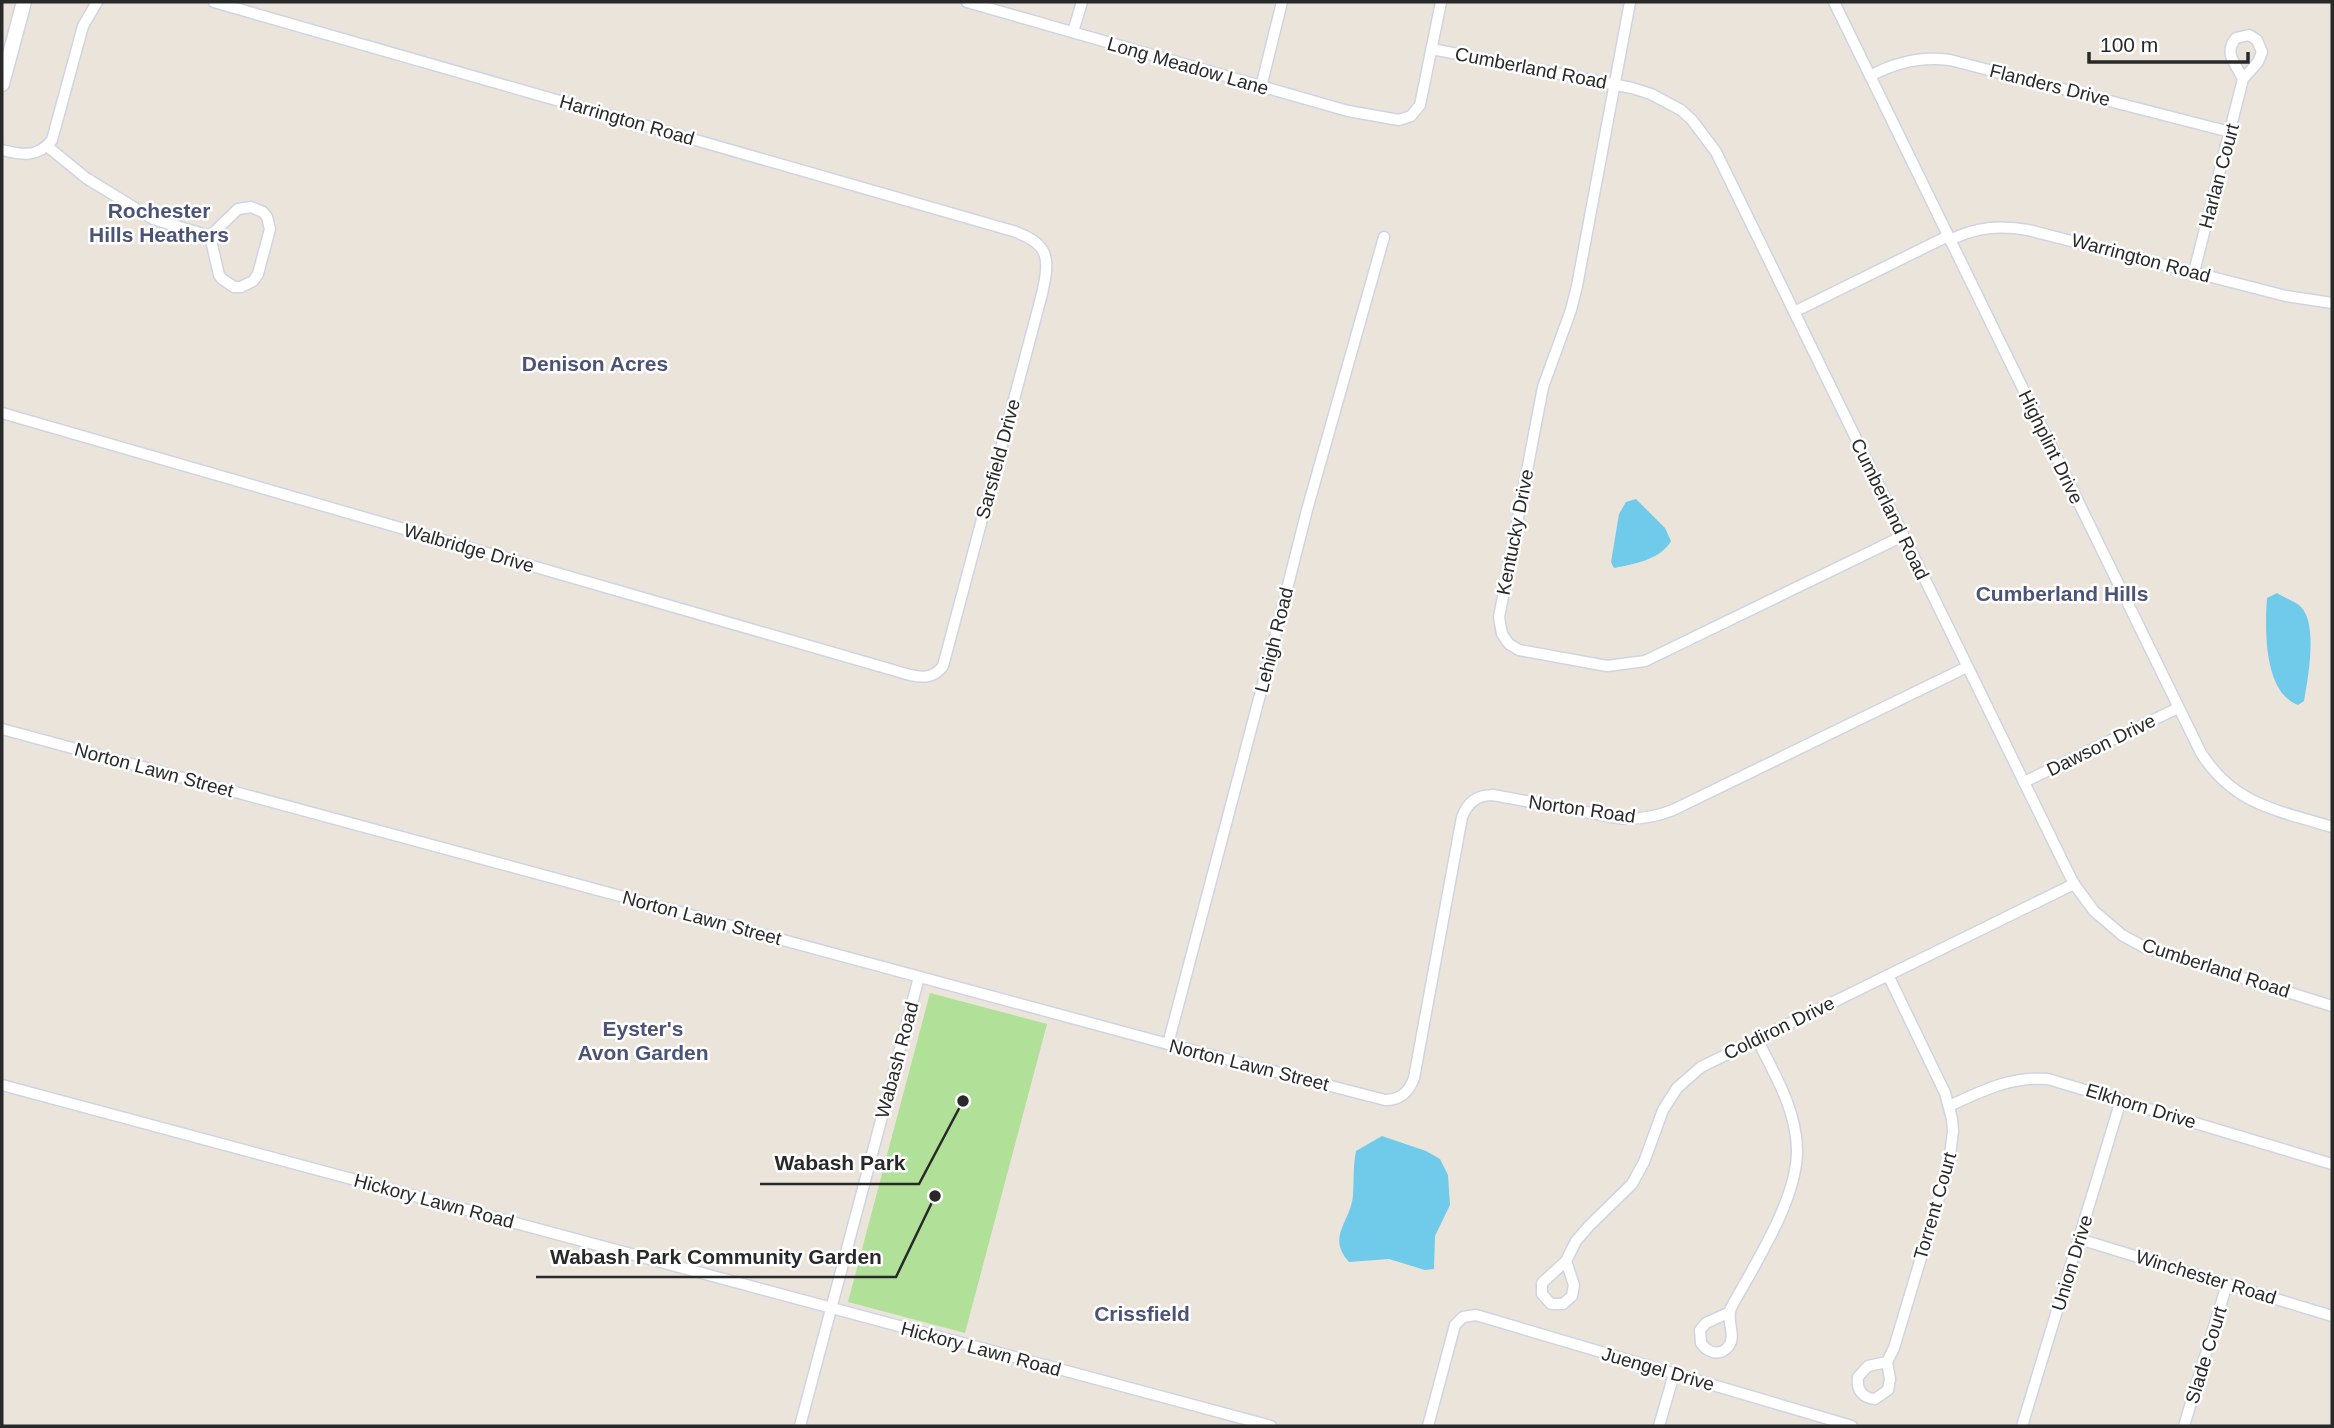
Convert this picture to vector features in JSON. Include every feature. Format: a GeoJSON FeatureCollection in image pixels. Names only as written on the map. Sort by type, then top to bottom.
{"type":"FeatureCollection","features":[{"type":"Feature","properties":{"kind":"main road"},"geometry":{"type":"LineString","coordinates":[[2,84],[24,2]]}},
{"type":"Feature","properties":{"kind":"street"},"geometry":{"type":"LineString","coordinates":[[2,150],[34,155],[52,141],[83,26],[97,2]]}},
{"type":"Feature","properties":{"kind":"street","name":"Harrington Road"},"geometry":{"type":"LineString","coordinates":[[214,2],[1013,230],[1038,242]]}},
{"type":"Feature","properties":{"kind":"street","name":"Long Meadow Lane"},"geometry":{"type":"LineString","coordinates":[[967,2],[1348,111],[1399,120],[1411,117],[1420,105],[1432,49]]}},
{"type":"Feature","properties":{"kind":"street"},"geometry":{"type":"LineString","coordinates":[[1073,32],[1082,2]]}},
{"type":"Feature","properties":{"kind":"street"},"geometry":{"type":"LineString","coordinates":[[1261,86],[1282,2]]}},
{"type":"Feature","properties":{"kind":"street"},"geometry":{"type":"LineString","coordinates":[[1432,49],[1441,2]]}},
{"type":"Feature","properties":{"kind":"street","name":"Kentucky Drive"},"geometry":{"type":"LineString","coordinates":[[1630,2],[1574,298],[1543,387],[1499,628],[1506,640],[1526,652],[1597,665],[1618,666],[1645,661],[1903,536]]}},
{"type":"Feature","properties":{"kind":"street","name":"Highplint Drive"},"geometry":{"type":"LineString","coordinates":[[1834,2],[2207,764],[2228,786],[2256,803],[2332,827]]}},
{"type":"Feature","properties":{"kind":"street","name":"Cumberland Road"},"geometry":{"type":"LineString","coordinates":[[1432,49],[1615,84],[1651,94],[1681,110],[1701,129],[1720,160],[2074,884],[2089,905],[2106,923],[2144,947],[2332,1006]]}},
{"type":"Feature","properties":{"kind":"street","name":"Flanders Drive"},"geometry":{"type":"LineString","coordinates":[[1870,76],[1887,67],[1914,60],[1951,60],[2231,132]]}},
{"type":"Feature","properties":{"kind":"street","name":"Harlan Court"},"geometry":{"type":"LineString","coordinates":[[2194,272],[2243,79]]}},
{"type":"Feature","properties":{"kind":"street"},"geometry":{"type":"LineString","coordinates":[[47,146],[86,178],[153,219],[210,236]]}},
{"type":"Feature","properties":{"kind":"street"},"geometry":{"type":"LineString","coordinates":[[251,207],[263,212],[270,229],[258,274],[253,281],[241,287],[222,279],[210,236],[238,209],[251,207]]}},
{"type":"Feature","properties":{"kind":"street","name":"Warrington Road"},"geometry":{"type":"LineString","coordinates":[[1794,312],[1949,238],[1975,229],[2016,228],[2300,300],[2332,303]]}},
{"type":"Feature","properties":{"kind":"street","name":"Lehigh Road"},"geometry":{"type":"LineString","coordinates":[[1168,1044],[1302,526],[1384,237]]}},
{"type":"Feature","properties":{"kind":"street","name":"Sarsfield Drive"},"geometry":{"type":"LineString","coordinates":[[936,674],[945,659],[1042,294],[1047,257],[1038,242]]}},
{"type":"Feature","properties":{"kind":"street","name":"Walbridge Drive"},"geometry":{"type":"LineString","coordinates":[[2,413],[910,675],[925,677],[936,674]]}},
{"type":"Feature","properties":{"kind":"street","name":"Norton Road"},"geometry":{"type":"LineString","coordinates":[[1402,1096],[1414,1078],[1462,817],[1473,800],[1493,795],[1618,818],[1658,815],[1967,667]]}},
{"type":"Feature","properties":{"kind":"street","name":"Dawson Drive"},"geometry":{"type":"LineString","coordinates":[[2024,782],[2178,708]]}},
{"type":"Feature","properties":{"kind":"street","name":"Norton Lawn Street"},"geometry":{"type":"LineString","coordinates":[[2,729],[1168,1044],[1385,1100],[1402,1096]]}},
{"type":"Feature","properties":{"kind":"street","name":"Coldiron Drive"},"geometry":{"type":"LineString","coordinates":[[1566,1261],[1583,1232],[1632,1184],[1644,1162],[1663,1110],[1678,1088],[1701,1067],[2074,884]]}},
{"type":"Feature","properties":{"kind":"street","name":"Torrent Court"},"geometry":{"type":"LineString","coordinates":[[1886,1362],[1897,1337],[1950,1164],[1953,1131],[1949,1106],[1888,975]]}},
{"type":"Feature","properties":{"kind":"street","name":"Wabash Road"},"geometry":{"type":"LineString","coordinates":[[800,1426],[919,977]]}},
{"type":"Feature","properties":{"kind":"street"},"geometry":{"type":"LineString","coordinates":[[1728,1313],[1775,1226],[1786,1199],[1797,1150],[1795,1129],[1784,1093],[1757,1039]]}},
{"type":"Feature","properties":{"kind":"street","name":"Elkhorn Drive"},"geometry":{"type":"LineString","coordinates":[[1949,1106],[1995,1085],[2022,1079],[2058,1081],[2332,1164]]}},
{"type":"Feature","properties":{"kind":"street","name":"Hickory Lawn Road"},"geometry":{"type":"LineString","coordinates":[[2,1085],[1272,1426]]}},
{"type":"Feature","properties":{"kind":"street","name":"Union Drive"},"geometry":{"type":"LineString","coordinates":[[2022,1426],[2121,1100]]}},
{"type":"Feature","properties":{"kind":"street","name":"Winchester Road"},"geometry":{"type":"LineString","coordinates":[[2079,1239],[2332,1315]]}},
{"type":"Feature","properties":{"kind":"street","name":"Slade Court"},"geometry":{"type":"LineString","coordinates":[[2184,1426],[2227,1284]]}},
{"type":"Feature","properties":{"kind":"street","name":"Juengel Drive"},"geometry":{"type":"LineString","coordinates":[[1427,1426],[1455,1325],[1463,1317],[1476,1315],[1852,1426]]}},
{"type":"Feature","properties":{"kind":"street"},"geometry":{"type":"LineString","coordinates":[[1659,1426],[1674,1374]]}},
{"type":"Feature","properties":{"kind":"green space"},"geometry":{"type":"Polygon","coordinates":[[[930,993],[1047,1024],[965,1333],[848,1302],[930,993]]]}},
{"type":"Feature","properties":{"kind":"water"},"geometry":{"type":"Polygon","coordinates":[[[1636,499],[1665,528],[1671,541],[1653,557],[1614,568],[1611,562],[1619,514],[1626,502],[1636,499]]]}},
{"type":"Feature","properties":{"kind":"water"},"geometry":{"type":"Polygon","coordinates":[[[2277,593],[2301,607],[2309,626],[2308,679],[2304,701],[2298,705],[2287,698],[2278,687],[2269,658],[2267,598],[2277,593]]]}},
{"type":"Feature","properties":{"kind":"water"},"geometry":{"type":"Polygon","coordinates":[[[1382,1136],[1426,1151],[1440,1159],[1448,1175],[1450,1205],[1435,1236],[1434,1269],[1425,1270],[1389,1259],[1349,1262],[1342,1253],[1340,1236],[1353,1195],[1356,1151],[1382,1136]]]}},
{"type":"Feature","properties":{"kind":"place","name":"Wabash Park"},"geometry":{"type":"Point","coordinates":[963,1101]}},
{"type":"Feature","properties":{"kind":"place","name":"Wabash Park Community Garden"},"geometry":{"type":"Point","coordinates":[935,1196]}},
{"type":"Feature","properties":{"kind":"district","name":"Rochester Hills Heathers"},"geometry":{"type":"Point","coordinates":[159,222]}},
{"type":"Feature","properties":{"kind":"district","name":"Denison Acres"},"geometry":{"type":"Point","coordinates":[595,363]}},
{"type":"Feature","properties":{"kind":"district","name":"Cumberland Hills"},"geometry":{"type":"Point","coordinates":[2062,593]}},
{"type":"Feature","properties":{"kind":"district","name":"Eyster's Avon Garden"},"geometry":{"type":"Point","coordinates":[643,1040]}},
{"type":"Feature","properties":{"kind":"district","name":"Crissfield"},"geometry":{"type":"Point","coordinates":[1142,1313]}}]}
